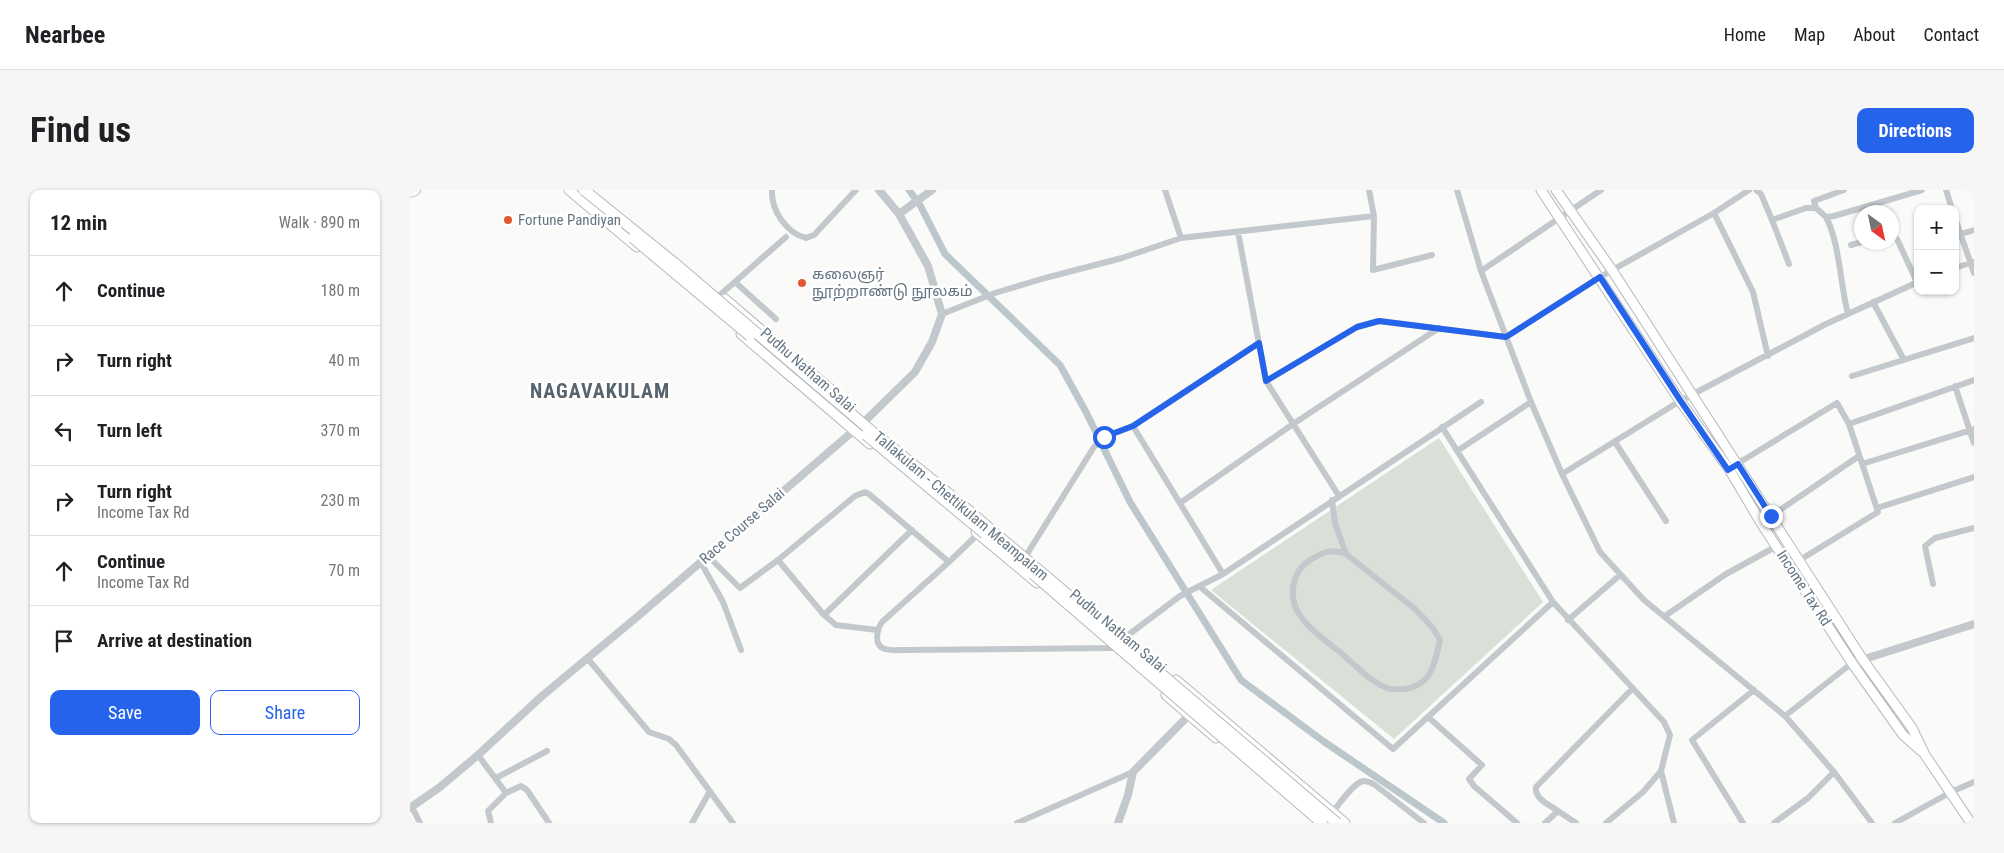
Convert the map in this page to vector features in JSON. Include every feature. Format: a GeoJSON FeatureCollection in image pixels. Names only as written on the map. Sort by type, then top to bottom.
{"type":"FeatureCollection","features":[{"type":"Feature","properties":{"kind":"main road"},"geometry":{"type":"LineString","coordinates":[[410,192],[415,190]]}},
{"type":"Feature","properties":{"kind":"main road","name":"Pudhu Natham Salai"},"geometry":{"type":"LineString","coordinates":[[569,190],[853,431],[882,453],[1017,567],[1315,823]]}},
{"type":"Feature","properties":{"kind":"main road","name":"Tallakulam - Chettikulam Meampalam"},"geometry":{"type":"LineString","coordinates":[[576,190],[1022,565],[1322,823]]}},
{"type":"Feature","properties":{"kind":"main road","name":"Tallakulam - Chettikulam Meampalam"},"geometry":{"type":"LineString","coordinates":[[584,190],[678,266],[1337,823]]}},
{"type":"Feature","properties":{"kind":"main road","name":"Pudhu Natham Salai"},"geometry":{"type":"LineString","coordinates":[[591,190],[720,295],[1345,823]]}},
{"type":"Feature","properties":{"kind":"main road","name":"Income Tax Rd"},"geometry":{"type":"LineString","coordinates":[[1541,190],[1728,470],[1852,663],[1904,735],[1925,755]]}},
{"type":"Feature","properties":{"kind":"main road","name":"Income Tax Rd"},"geometry":{"type":"LineString","coordinates":[[1556,190],[1612,270],[1863,660],[1912,728],[1925,755],[1971,823]]}},
{"type":"Feature","properties":{"kind":"street"},"geometry":{"type":"LineString","coordinates":[[772,190],[776,212],[783,222],[800,237],[806,238],[814,235],[856,190]]}},
{"type":"Feature","properties":{"kind":"street"},"geometry":{"type":"LineString","coordinates":[[879,190],[899,214],[928,266],[942,314],[995,293],[1122,258],[1181,238],[1374,216]]}},
{"type":"Feature","properties":{"kind":"street"},"geometry":{"type":"LineString","coordinates":[[899,214],[932,190]]}},
{"type":"Feature","properties":{"kind":"street"},"geometry":{"type":"LineString","coordinates":[[1165,190],[1181,238]]}},
{"type":"Feature","properties":{"kind":"street"},"geometry":{"type":"LineString","coordinates":[[1370,190],[1374,216],[1373,270],[1432,256]]}},
{"type":"Feature","properties":{"kind":"street"},"geometry":{"type":"LineString","coordinates":[[1457,190],[1481,271],[1531,402],[1562,474],[1600,552],[1644,600],[1785,716],[1834,772],[1872,823]]}},
{"type":"Feature","properties":{"kind":"street"},"geometry":{"type":"LineString","coordinates":[[1481,271],[1601,190]]}},
{"type":"Feature","properties":{"kind":"street"},"geometry":{"type":"LineString","coordinates":[[1266,381],[1367,323],[1379,321],[1506,337],[1600,277],[1714,213],[1749,190]]}},
{"type":"Feature","properties":{"kind":"street"},"geometry":{"type":"LineString","coordinates":[[1756,190],[1760,194],[1772,220],[1789,264]]}},
{"type":"Feature","properties":{"kind":"street"},"geometry":{"type":"LineString","coordinates":[[1844,190],[1814,202],[1816,208],[1826,217],[1833,229],[1842,291],[1848,314]]}},
{"type":"Feature","properties":{"kind":"street"},"geometry":{"type":"LineString","coordinates":[[1826,217],[1922,190]]}},
{"type":"Feature","properties":{"kind":"street"},"geometry":{"type":"LineString","coordinates":[[1946,190],[1951,205]]}},
{"type":"Feature","properties":{"kind":"street"},"geometry":{"type":"LineString","coordinates":[[1772,220],[1806,208],[1816,208]]}},
{"type":"Feature","properties":{"kind":"street"},"geometry":{"type":"LineString","coordinates":[[1714,213],[1753,292],[1768,356]]}},
{"type":"Feature","properties":{"kind":"street"},"geometry":{"type":"LineString","coordinates":[[1959,229],[1972,262],[1974,273]]}},
{"type":"Feature","properties":{"kind":"street"},"geometry":{"type":"LineString","coordinates":[[1961,234],[1974,230]]}},
{"type":"Feature","properties":{"kind":"street"},"geometry":{"type":"LineString","coordinates":[[1238,232],[1266,381],[1339,496]]}},
{"type":"Feature","properties":{"kind":"street"},"geometry":{"type":"LineString","coordinates":[[720,295],[786,237]]}},
{"type":"Feature","properties":{"kind":"street"},"geometry":{"type":"LineString","coordinates":[[1899,243],[1914,274]]}},
{"type":"Feature","properties":{"kind":"street"},"geometry":{"type":"LineString","coordinates":[[1959,267],[1972,262]]}},
{"type":"Feature","properties":{"kind":"street"},"geometry":{"type":"LineString","coordinates":[[735,282],[776,319]]}},
{"type":"Feature","properties":{"kind":"street"},"geometry":{"type":"LineString","coordinates":[[1562,474],[1680,400],[1848,314],[1914,284]]}},
{"type":"Feature","properties":{"kind":"street"},"geometry":{"type":"LineString","coordinates":[[1873,302],[1904,360]]}},
{"type":"Feature","properties":{"kind":"street","name":"Race Course Salai"},"geometry":{"type":"LineString","coordinates":[[411,808],[440,788],[542,696],[588,659],[866,420],[916,372],[932,342],[942,314]]}},
{"type":"Feature","properties":{"kind":"street"},"geometry":{"type":"LineString","coordinates":[[1180,503],[1293,424],[1439,328]]}},
{"type":"Feature","properties":{"kind":"street"},"geometry":{"type":"LineString","coordinates":[[1852,376],[1974,338]]}},
{"type":"Feature","properties":{"kind":"street"},"geometry":{"type":"LineString","coordinates":[[1017,567],[1094,447],[1104,438],[1133,426],[1259,343]]}},
{"type":"Feature","properties":{"kind":"street"},"geometry":{"type":"LineString","coordinates":[[1849,424],[1974,380]]}},
{"type":"Feature","properties":{"kind":"street"},"geometry":{"type":"LineString","coordinates":[[1955,386],[1972,430],[1974,444]]}},
{"type":"Feature","properties":{"kind":"street"},"geometry":{"type":"LineString","coordinates":[[978,534],[882,622],[877,630],[879,643],[885,649],[1111,648],[1180,596],[1223,574],[1481,402]]}},
{"type":"Feature","properties":{"kind":"street"},"geometry":{"type":"LineString","coordinates":[[1457,451],[1531,402]]}},
{"type":"Feature","properties":{"kind":"street"},"geometry":{"type":"LineString","coordinates":[[1728,470],[1837,403],[1849,424],[1878,512],[1790,566]]}},
{"type":"Feature","properties":{"kind":"street"},"geometry":{"type":"LineString","coordinates":[[1133,426],[1223,574]]}},
{"type":"Feature","properties":{"kind":"street"},"geometry":{"type":"LineString","coordinates":[[1442,427],[1553,602],[1664,722],[1670,736],[1661,771],[1643,792],[1606,823]]}},
{"type":"Feature","properties":{"kind":"street"},"geometry":{"type":"LineString","coordinates":[[1862,464],[1972,430]]}},
{"type":"Feature","properties":{"kind":"street"},"geometry":{"type":"LineString","coordinates":[[1615,442],[1666,521]]}},
{"type":"Feature","properties":{"kind":"street"},"geometry":{"type":"LineString","coordinates":[[1761,523],[1859,456]]}},
{"type":"Feature","properties":{"kind":"street"},"geometry":{"type":"LineString","coordinates":[[1877,508],[1974,477]]}},
{"type":"Feature","properties":{"kind":"street"},"geometry":{"type":"LineString","coordinates":[[708,555],[740,588],[778,560],[860,493],[869,494],[949,562]]}},
{"type":"Feature","properties":{"kind":"street"},"geometry":{"type":"LineString","coordinates":[[1332,500],[1335,523],[1346,554],[1415,609],[1433,628],[1440,640],[1435,666],[1426,679],[1412,688],[1389,690],[1375,682],[1313,629],[1299,614],[1293,594],[1295,576],[1307,562],[1323,553],[1334,550],[1346,554]]}},
{"type":"Feature","properties":{"kind":"street"},"geometry":{"type":"LineString","coordinates":[[1933,584],[1924,551],[1925,546],[1935,538],[1974,528]]}},
{"type":"Feature","properties":{"kind":"street"},"geometry":{"type":"LineString","coordinates":[[824,615],[912,530]]}},
{"type":"Feature","properties":{"kind":"street"},"geometry":{"type":"LineString","coordinates":[[1664,616],[1726,574],[1777,546]]}},
{"type":"Feature","properties":{"kind":"street"},"geometry":{"type":"LineString","coordinates":[[778,560],[824,615],[836,625],[877,630]]}},
{"type":"Feature","properties":{"kind":"street"},"geometry":{"type":"LineString","coordinates":[[700,562],[723,602],[741,650]]}},
{"type":"Feature","properties":{"kind":"street"},"geometry":{"type":"LineString","coordinates":[[1568,620],[1620,575]]}},
{"type":"Feature","properties":{"kind":"street"},"geometry":{"type":"LineString","coordinates":[[1199,586],[1393,749],[1553,602]]}},
{"type":"Feature","properties":{"kind":"street"},"geometry":{"type":"LineString","coordinates":[[1785,716],[1852,663],[1974,624]]}},
{"type":"Feature","properties":{"kind":"street"},"geometry":{"type":"LineString","coordinates":[[588,659],[649,732],[669,739],[676,745],[733,823]]}},
{"type":"Feature","properties":{"kind":"street"},"geometry":{"type":"LineString","coordinates":[[1576,823],[1537,797],[1536,787],[1632,689]]}},
{"type":"Feature","properties":{"kind":"street"},"geometry":{"type":"LineString","coordinates":[[1743,823],[1692,740],[1754,690]]}},
{"type":"Feature","properties":{"kind":"street"},"geometry":{"type":"LineString","coordinates":[[1017,823],[1134,772],[1201,701]]}},
{"type":"Feature","properties":{"kind":"street"},"geometry":{"type":"LineString","coordinates":[[1428,717],[1482,765],[1469,779],[1474,786],[1518,823]]}},
{"type":"Feature","properties":{"kind":"street"},"geometry":{"type":"LineString","coordinates":[[496,778],[547,751]]}},
{"type":"Feature","properties":{"kind":"street"},"geometry":{"type":"LineString","coordinates":[[478,755],[506,792]]}},
{"type":"Feature","properties":{"kind":"street"},"geometry":{"type":"LineString","coordinates":[[1661,771],[1674,823]]}},
{"type":"Feature","properties":{"kind":"street"},"geometry":{"type":"LineString","coordinates":[[1118,823],[1134,772]]}},
{"type":"Feature","properties":{"kind":"street"},"geometry":{"type":"LineString","coordinates":[[1774,823],[1808,798],[1834,772]]}},
{"type":"Feature","properties":{"kind":"street"},"geometry":{"type":"LineString","coordinates":[[1322,823],[1356,785],[1362,781],[1375,784],[1424,823]]}},
{"type":"Feature","properties":{"kind":"street"},"geometry":{"type":"LineString","coordinates":[[1895,823],[1951,792],[1974,782]]}},
{"type":"Feature","properties":{"kind":"street"},"geometry":{"type":"LineString","coordinates":[[490,823],[488,811],[506,792],[521,786],[527,790],[549,823]]}},
{"type":"Feature","properties":{"kind":"street"},"geometry":{"type":"LineString","coordinates":[[692,823],[710,791]]}},
{"type":"Feature","properties":{"kind":"street"},"geometry":{"type":"LineString","coordinates":[[411,808],[420,823]]}},
{"type":"Feature","properties":{"kind":"street"},"geometry":{"type":"LineString","coordinates":[[1545,823],[1558,811]]}},
{"type":"Feature","properties":{"kind":"shaded area"},"geometry":{"type":"Polygon","coordinates":[[[1439,438],[1543,602],[1394,739],[1211,590],[1439,438]]]}},
{"type":"Feature","properties":{"kind":"waterway"},"geometry":{"type":"LineString","coordinates":[[909,190],[920,205],[945,254],[1060,365],[1086,412],[1130,502],[1241,680],[1323,741],[1444,823]]}},
{"type":"Feature","properties":{"kind":"place","name":"Fortune Pandiyan"},"geometry":{"type":"Point","coordinates":[508,220]}},
{"type":"Feature","properties":{"kind":"place","name":"கலைஞர் நூற்றாண்டு நூலகம்"},"geometry":{"type":"Point","coordinates":[802,283]}},
{"type":"Feature","properties":{"kind":"district","name":"NAGAVAKULAM"},"geometry":{"type":"Point","coordinates":[600,391]}},
{"type":"Feature","properties":{"kind":"route"},"geometry":{"type":"LineString","coordinates":[[1104,437],[1133,426],[1259,343],[1266,381],[1357,327],[1367,323],[1379,321],[1506,337],[1600,277],[1728,470],[1738,464],[1771,516]]}}]}
